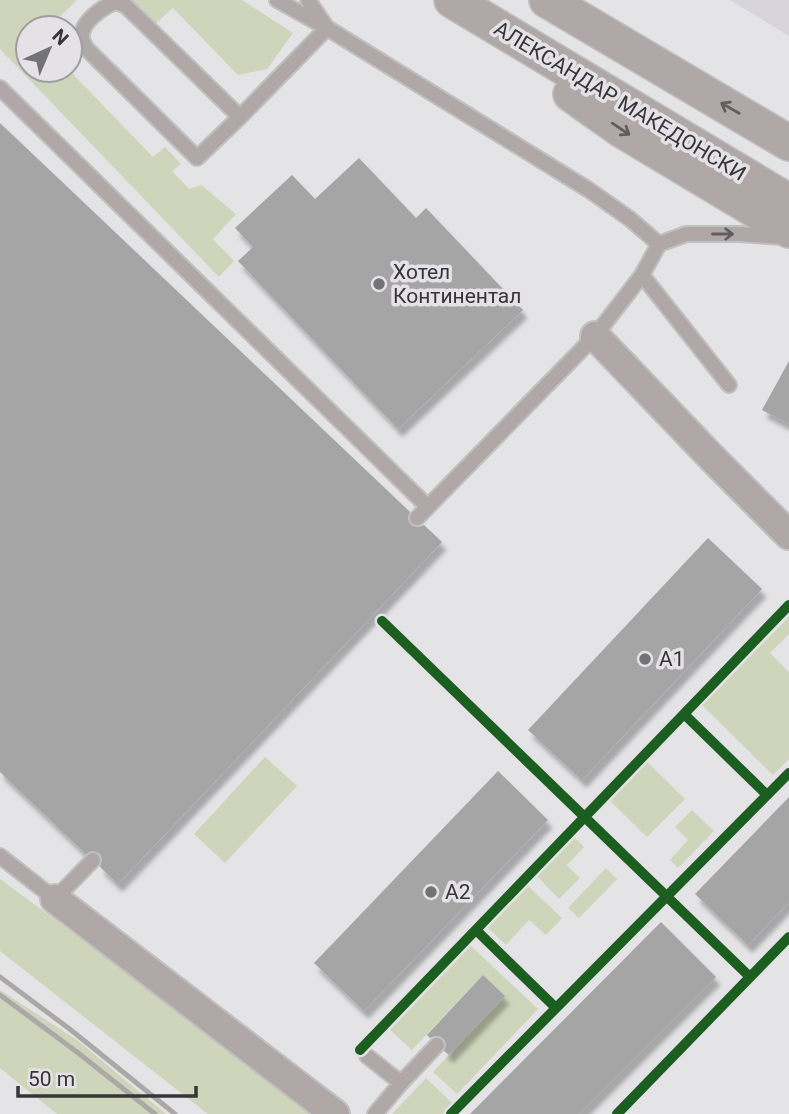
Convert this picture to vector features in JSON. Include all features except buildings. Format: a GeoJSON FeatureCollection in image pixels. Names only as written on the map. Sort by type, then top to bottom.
{"type":"FeatureCollection","features":[{"type":"Feature","properties":{"kind":"street","name":"АЛЕКСАНДАР МАКЕДОНСКИ"},"geometry":{"type":"LineString","coordinates":[[452,0],[789,201]]}},
{"type":"Feature","properties":{"kind":"street"},"geometry":{"type":"LineString","coordinates":[[547,0],[789,143]]}},
{"type":"Feature","properties":{"kind":"street"},"geometry":{"type":"LineString","coordinates":[[514,37],[538,66],[622,130],[789,230]]}},
{"type":"Feature","properties":{"kind":"street"},"geometry":{"type":"LineString","coordinates":[[595,336],[704,451],[789,535]]}},
{"type":"Feature","properties":{"kind":"street"},"geometry":{"type":"LineString","coordinates":[[55,899],[335,1114]]}},
{"type":"Feature","properties":{"kind":"lane"},"geometry":{"type":"LineString","coordinates":[[277,0],[589,190],[659,244]]}},
{"type":"Feature","properties":{"kind":"lane"},"geometry":{"type":"LineString","coordinates":[[308,0],[327,28]]}},
{"type":"Feature","properties":{"kind":"lane"},"geometry":{"type":"LineString","coordinates":[[240,117],[126,6],[116,2],[104,6],[84,28],[82,37],[86,48],[198,158],[240,117],[327,28]]}},
{"type":"Feature","properties":{"kind":"lane"},"geometry":{"type":"LineString","coordinates":[[0,88],[428,507]]}},
{"type":"Feature","properties":{"kind":"lane"},"geometry":{"type":"LineString","coordinates":[[416,518],[595,336],[642,275],[659,244],[686,234],[789,238]]}},
{"type":"Feature","properties":{"kind":"lane"},"geometry":{"type":"LineString","coordinates":[[642,275],[729,385]]}},
{"type":"Feature","properties":{"kind":"lane"},"geometry":{"type":"LineString","coordinates":[[0,856],[55,899],[93,860]]}},
{"type":"Feature","properties":{"kind":"lane"},"geometry":{"type":"LineString","coordinates":[[375,1114],[438,1045]]}},
{"type":"Feature","properties":{"kind":"lane"},"geometry":{"type":"LineString","coordinates":[[367,1056],[401,1083]]}},
{"type":"Feature","properties":{"kind":"shaded area"},"geometry":{"type":"Polygon","coordinates":[[[730,0],[789,0],[789,36],[730,0]]]}},
{"type":"Feature","properties":{"kind":"green space"},"geometry":{"type":"Polygon","coordinates":[[[0,0],[77,0],[62,14],[14,14],[14,64],[0,49],[0,0]]]}},
{"type":"Feature","properties":{"kind":"green space"},"geometry":{"type":"Polygon","coordinates":[[[130,0],[242,0],[293,33],[267,69],[238,75],[173,8],[154,25],[130,0]]]}},
{"type":"Feature","properties":{"kind":"green space"},"geometry":{"type":"Polygon","coordinates":[[[34,84],[83,84],[153,157],[165,147],[181,164],[172,171],[189,189],[201,185],[236,214],[213,239],[234,261],[219,277],[34,84]]]}},
{"type":"Feature","properties":{"kind":"green space"},"geometry":{"type":"Polygon","coordinates":[[[789,617],[789,634],[770,653],[789,672],[789,759],[773,775],[702,705],[789,617]]]}},
{"type":"Feature","properties":{"kind":"green space"},"geometry":{"type":"Polygon","coordinates":[[[265,757],[297,786],[225,863],[194,834],[265,757]]]}},
{"type":"Feature","properties":{"kind":"green space"},"geometry":{"type":"Polygon","coordinates":[[[647,762],[685,799],[647,837],[610,801],[647,762]]]}},
{"type":"Feature","properties":{"kind":"green space"},"geometry":{"type":"Polygon","coordinates":[[[692,810],[714,831],[678,868],[670,860],[688,840],[675,827],[692,810]]]}},
{"type":"Feature","properties":{"kind":"green space"},"geometry":{"type":"Polygon","coordinates":[[[575,838],[584,847],[567,865],[580,878],[559,899],[537,876],[575,838]]]}},
{"type":"Feature","properties":{"kind":"green space"},"geometry":{"type":"Polygon","coordinates":[[[606,868],[617,879],[579,918],[568,908],[606,868]]]}},
{"type":"Feature","properties":{"kind":"green space"},"geometry":{"type":"Polygon","coordinates":[[[0,879],[204,1030],[312,1114],[208,1114],[0,951],[0,879]]]}},
{"type":"Feature","properties":{"kind":"green space"},"geometry":{"type":"Polygon","coordinates":[[[526,884],[562,918],[546,935],[529,920],[506,945],[487,927],[526,884]]]}},
{"type":"Feature","properties":{"kind":"green space"},"geometry":{"type":"Polygon","coordinates":[[[470,945],[538,1009],[457,1094],[433,1072],[504,996],[483,975],[412,1050],[390,1030],[470,945]]]}},
{"type":"Feature","properties":{"kind":"green space"},"geometry":{"type":"Polygon","coordinates":[[[0,990],[77,1040],[166,1114],[57,1114],[0,1068],[0,990]]]}},
{"type":"Feature","properties":{"kind":"green space"},"geometry":{"type":"Polygon","coordinates":[[[426,1078],[453,1104],[444,1114],[392,1114],[426,1078]]]}},
{"type":"Feature","properties":{"kind":"railway"},"geometry":{"type":"LineString","coordinates":[[0,977],[175,1114]]}},
{"type":"Feature","properties":{"kind":"railway"},"geometry":{"type":"LineString","coordinates":[[0,995],[155,1114]]}},
{"type":"Feature","properties":{"kind":"cycle path"},"geometry":{"type":"LineString","coordinates":[[360,1050],[789,605]]}},
{"type":"Feature","properties":{"kind":"cycle path"},"geometry":{"type":"LineString","coordinates":[[382,621],[750,977]]}},
{"type":"Feature","properties":{"kind":"cycle path"},"geometry":{"type":"LineString","coordinates":[[684,714],[767,795]]}},
{"type":"Feature","properties":{"kind":"cycle path"},"geometry":{"type":"LineString","coordinates":[[451,1114],[789,773]]}},
{"type":"Feature","properties":{"kind":"cycle path"},"geometry":{"type":"LineString","coordinates":[[476,930],[556,1008]]}},
{"type":"Feature","properties":{"kind":"cycle path"},"geometry":{"type":"LineString","coordinates":[[617,1114],[789,937]]}},
{"type":"Feature","properties":{"kind":"place","name":"Хотел Континентал"},"geometry":{"type":"Point","coordinates":[379,284]}},
{"type":"Feature","properties":{"kind":"place","name":"А1"},"geometry":{"type":"Point","coordinates":[645,659]}},
{"type":"Feature","properties":{"kind":"place","name":"А2"},"geometry":{"type":"Point","coordinates":[431,892]}}]}
